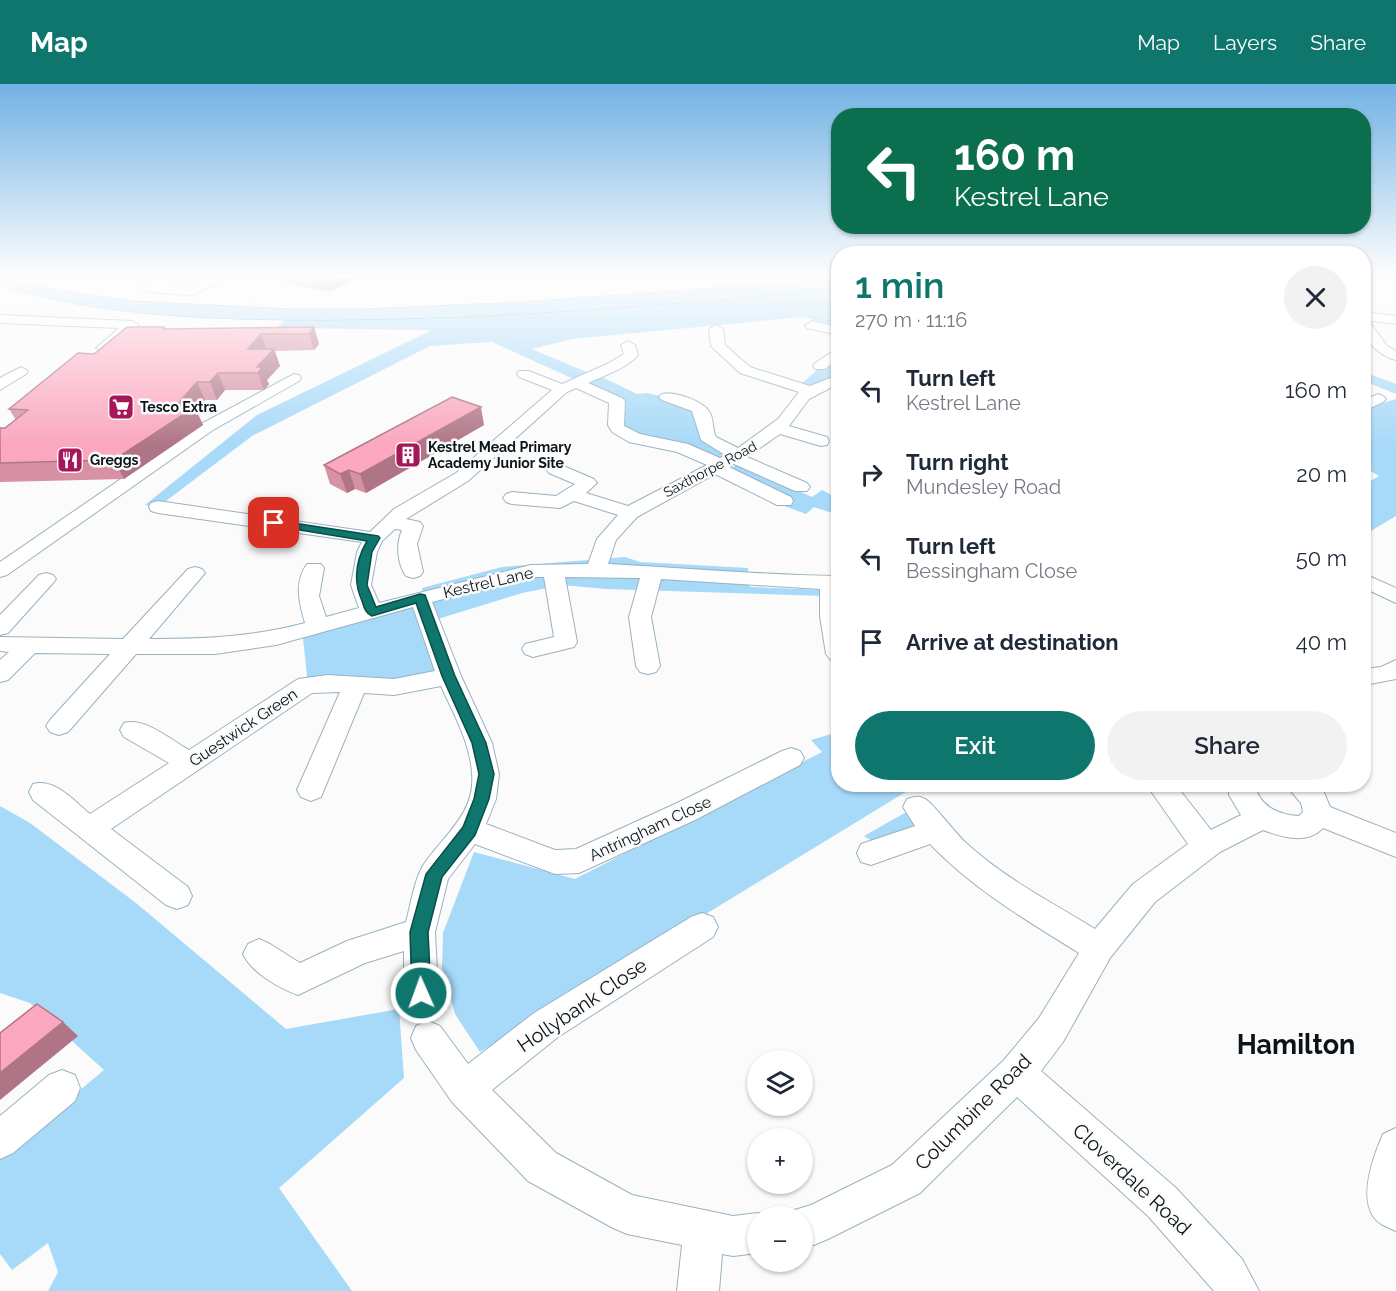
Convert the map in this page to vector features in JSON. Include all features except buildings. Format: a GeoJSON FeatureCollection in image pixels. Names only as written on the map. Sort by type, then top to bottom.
{"type":"FeatureCollection","features":[{"type":"Feature","properties":{"kind":"street"},"geometry":{"type":"LineString","coordinates":[[89,359],[121,333]]}},
{"type":"Feature","properties":{"kind":"street"},"geometry":{"type":"LineString","coordinates":[[716,333],[717,346],[745,370],[812,391]]}},
{"type":"Feature","properties":{"kind":"street"},"geometry":{"type":"LineString","coordinates":[[1371,334],[1382,350]]}},
{"type":"Feature","properties":{"kind":"street"},"geometry":{"type":"LineString","coordinates":[[372,612],[361,585],[367,552],[374,538],[401,513],[462,477],[569,386],[631,355],[628,345]]}},
{"type":"Feature","properties":{"kind":"street"},"geometry":{"type":"LineString","coordinates":[[1371,348],[1396,356]]}},
{"type":"Feature","properties":{"kind":"street"},"geometry":{"type":"LineString","coordinates":[[820,366],[831,357]]}},
{"type":"Feature","properties":{"kind":"street"},"geometry":{"type":"LineString","coordinates":[[0,385],[21,371]]}},
{"type":"Feature","properties":{"kind":"street"},"geometry":{"type":"LineString","coordinates":[[524,374],[617,401],[617,427],[635,438],[728,461],[801,487]]}},
{"type":"Feature","properties":{"kind":"street"},"geometry":{"type":"LineString","coordinates":[[0,571],[207,427],[294,378]]}},
{"type":"Feature","properties":{"kind":"street","name":"Saxthorpe Road"},"geometry":{"type":"LineString","coordinates":[[596,570],[607,539],[630,513],[728,461],[778,428],[804,396],[831,382]]}},
{"type":"Feature","properties":{"kind":"street"},"geometry":{"type":"LineString","coordinates":[[667,397],[698,408],[703,414],[705,431],[709,440],[728,461],[784,501]]}},
{"type":"Feature","properties":{"kind":"street"},"geometry":{"type":"LineString","coordinates":[[778,428],[821,441]]}},
{"type":"Feature","properties":{"kind":"street"},"geometry":{"type":"LineString","coordinates":[[512,498],[560,502],[588,483],[555,469]]}},
{"type":"Feature","properties":{"kind":"street"},"geometry":{"type":"LineString","coordinates":[[573,494],[630,513]]}},
{"type":"Feature","properties":{"kind":"street"},"geometry":{"type":"LineString","coordinates":[[158,507],[374,538]]}},
{"type":"Feature","properties":{"kind":"street"},"geometry":{"type":"LineString","coordinates":[[391,522],[413,526],[407,538],[406,547],[417,585],[448,676],[479,743],[486,774],[482,799],[470,830],[434,874],[419,932],[421,993]]}},
{"type":"Feature","properties":{"kind":"street"},"geometry":{"type":"LineString","coordinates":[[314,568],[308,596],[317,625]]}},
{"type":"Feature","properties":{"kind":"street"},"geometry":{"type":"LineString","coordinates":[[533,649],[566,642],[553,569]]}},
{"type":"Feature","properties":{"kind":"street","name":"Kestrel Lane"},"geometry":{"type":"LineString","coordinates":[[0,644],[215,646],[276,638],[317,625],[372,612],[417,585],[553,569],[831,583]]}},
{"type":"Feature","properties":{"kind":"street"},"geometry":{"type":"LineString","coordinates":[[59,726],[195,573]]}},
{"type":"Feature","properties":{"kind":"street"},"geometry":{"type":"LineString","coordinates":[[648,666],[640,617],[652,574]]}},
{"type":"Feature","properties":{"kind":"street"},"geometry":{"type":"LineString","coordinates":[[0,628],[46,579]]}},
{"type":"Feature","properties":{"kind":"street"},"geometry":{"type":"LineString","coordinates":[[1371,584],[1396,596]]}},
{"type":"Feature","properties":{"kind":"street"},"geometry":{"type":"LineString","coordinates":[[0,674],[28,645]]}},
{"type":"Feature","properties":{"kind":"street"},"geometry":{"type":"LineString","coordinates":[[1371,676],[1387,674],[1396,668]]}},
{"type":"Feature","properties":{"kind":"street","name":"Guestwick Green"},"geometry":{"type":"LineString","coordinates":[[91,831],[101,820],[190,763],[260,713],[306,685],[394,687],[448,676]]}},
{"type":"Feature","properties":{"kind":"street"},"geometry":{"type":"LineString","coordinates":[[311,790],[355,685]]}},
{"type":"Feature","properties":{"kind":"street"},"geometry":{"type":"LineString","coordinates":[[132,730],[190,763]]}},
{"type":"Feature","properties":{"kind":"street","name":"Antringham Close"},"geometry":{"type":"LineString","coordinates":[[470,830],[555,862],[579,861],[685,812],[791,758]]}},
{"type":"Feature","properties":{"kind":"street"},"geometry":{"type":"LineString","coordinates":[[43,792],[177,896]]}},
{"type":"Feature","properties":{"kind":"street"},"geometry":{"type":"LineString","coordinates":[[1165,792],[1207,847]]}},
{"type":"Feature","properties":{"kind":"street"},"geometry":{"type":"LineString","coordinates":[[1242,792],[1248,805],[1263,817],[1284,826],[1297,828],[1315,822],[1318,814],[1313,798],[1307,792]]}},
{"type":"Feature","properties":{"kind":"street"},"geometry":{"type":"LineString","coordinates":[[1318,814],[1396,845]]}},
{"type":"Feature","properties":{"kind":"street","name":"Columbine Road"},"geometry":{"type":"LineString","coordinates":[[813,1225],[906,1179],[1017,1073],[1052,1030],[1099,948],[1144,893],[1207,847],[1263,817]]}},
{"type":"Feature","properties":{"kind":"street"},"geometry":{"type":"LineString","coordinates":[[871,853],[925,819],[977,872],[1099,948]]}},
{"type":"Feature","properties":{"kind":"street","name":"Hollybank Close"},"geometry":{"type":"LineString","coordinates":[[465,1089],[546,1025],[702,927]]}},
{"type":"Feature","properties":{"kind":"street"},"geometry":{"type":"LineString","coordinates":[[259,954],[298,980],[358,951],[419,932]]}},
{"type":"Feature","properties":{"kind":"street"},"geometry":{"type":"LineString","coordinates":[[428,1038],[465,1089],[542,1167],[627,1214],[733,1236],[747,1234]]}},
{"type":"Feature","properties":{"kind":"street","name":"Cloverdale Road"},"geometry":{"type":"LineString","coordinates":[[1017,1073],[1162,1202],[1227,1274],[1239,1291]]}},
{"type":"Feature","properties":{"kind":"street"},"geometry":{"type":"LineString","coordinates":[[0,1140],[62,1088]]}},
{"type":"Feature","properties":{"kind":"street"},"geometry":{"type":"LineString","coordinates":[[1391,1207],[1389,1170],[1396,1147]]}},
{"type":"Feature","properties":{"kind":"street"},"geometry":{"type":"LineString","coordinates":[[698,1291],[704,1230]]}},
{"type":"Feature","properties":{"kind":"shaded area"},"geometry":{"type":"Polygon","coordinates":[[[425,333],[631,333],[572,339],[532,349],[591,374],[578,381],[492,342],[430,346],[252,436],[158,507],[145,505],[257,415],[425,333]]]}},
{"type":"Feature","properties":{"kind":"shaded area"},"geometry":{"type":"Polygon","coordinates":[[[831,358],[831,379],[814,385],[801,384],[831,358]]]}},
{"type":"Feature","properties":{"kind":"shaded area"},"geometry":{"type":"Polygon","coordinates":[[[596,374],[637,394],[647,393],[661,396],[662,400],[688,407],[727,453],[712,462],[623,430],[625,403],[581,382],[596,374]]]}},
{"type":"Feature","properties":{"kind":"shaded area"},"geometry":{"type":"Polygon","coordinates":[[[1371,375],[1396,384],[1396,394],[1371,384],[1371,375]]]}},
{"type":"Feature","properties":{"kind":"shaded area"},"geometry":{"type":"Polygon","coordinates":[[[1396,399],[1396,516],[1371,531],[1371,481],[1379,476],[1371,471],[1371,406],[1396,399]]]}},
{"type":"Feature","properties":{"kind":"shaded area"},"geometry":{"type":"Polygon","coordinates":[[[739,464],[812,497],[822,490],[831,496],[831,513],[814,507],[806,514],[784,506],[790,502],[727,470],[739,464]]]}},
{"type":"Feature","properties":{"kind":"shaded area"},"geometry":{"type":"Polygon","coordinates":[[[625,557],[640,562],[748,568],[750,587],[820,590],[824,596],[606,589],[562,585],[522,593],[428,622],[422,588],[502,567],[625,557]]]}},
{"type":"Feature","properties":{"kind":"shaded area"},"geometry":{"type":"Polygon","coordinates":[[[415,605],[444,677],[306,685],[303,638],[415,605]]]}},
{"type":"Feature","properties":{"kind":"shaded area"},"geometry":{"type":"Polygon","coordinates":[[[831,734],[831,792],[906,792],[480,1052],[455,1014],[442,968],[443,933],[474,852],[575,879],[822,752],[811,740],[831,734]]]}},
{"type":"Feature","properties":{"kind":"shaded area"},"geometry":{"type":"Polygon","coordinates":[[[0,806],[30,823],[136,903],[286,1029],[399,1009],[404,1078],[279,1188],[352,1291],[48,1291],[58,1272],[48,1243],[12,1270],[0,1254],[0,1157],[104,1070],[30,1003],[0,993],[0,806]]]}},
{"type":"Feature","properties":{"kind":"shaded area"},"geometry":{"type":"Polygon","coordinates":[[[910,810],[919,828],[878,845],[864,836],[910,810]]]}},
{"type":"Feature","properties":{"kind":"place","name":"Tesco Extra"},"geometry":{"type":"Point","coordinates":[121,407]}},
{"type":"Feature","properties":{"kind":"place","name":"Kestrel Mead Primary Academy Junior Site"},"geometry":{"type":"Point","coordinates":[408,455]}},
{"type":"Feature","properties":{"kind":"place","name":"Greggs"},"geometry":{"type":"Point","coordinates":[70,460]}},
{"type":"Feature","properties":{"kind":"district","name":"Hamilton"},"geometry":{"type":"Point","coordinates":[1296,1045]}},
{"type":"Feature","properties":{"kind":"route"},"geometry":{"type":"LineString","coordinates":[[274,523],[374,538],[367,552],[361,585],[372,612],[420,598],[448,676],[479,743],[486,774],[482,799],[470,830],[434,874],[419,932],[421,993]]}}]}
